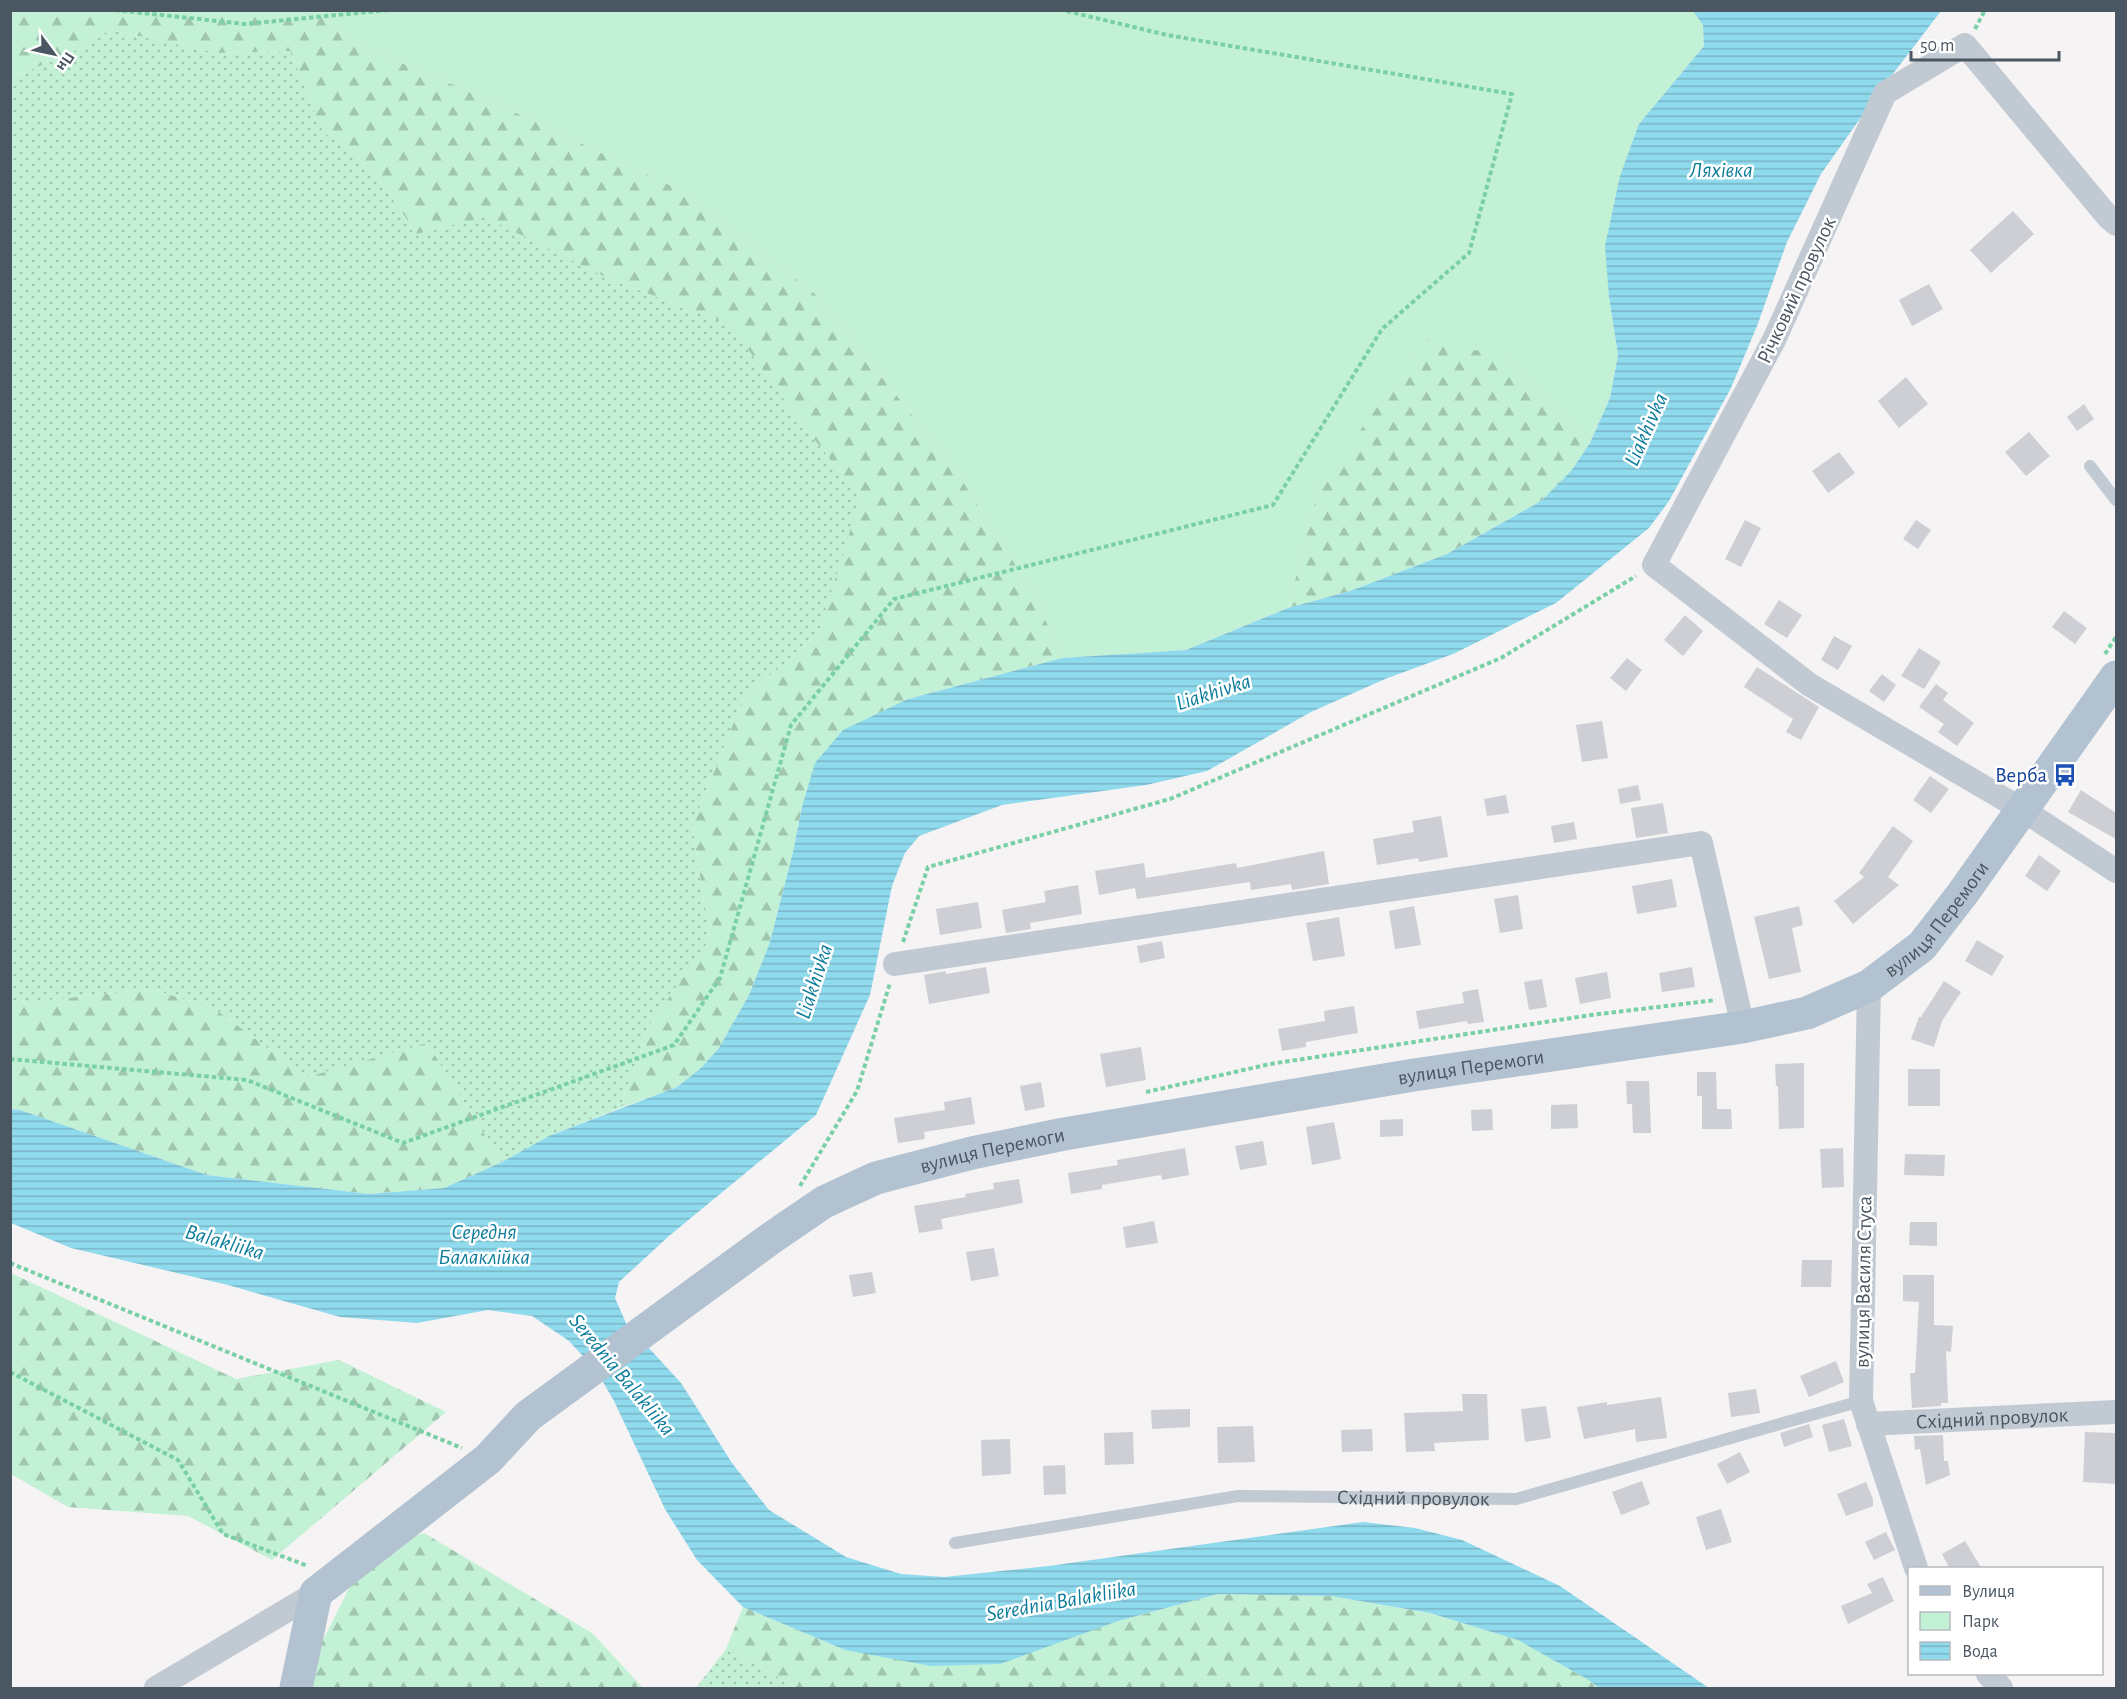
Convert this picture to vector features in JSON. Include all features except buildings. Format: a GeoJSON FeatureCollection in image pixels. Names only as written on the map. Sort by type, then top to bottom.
{"type":"FeatureCollection","features":[{"type":"Feature","properties":{"kind":"main road","name":"вулиця Перемоги"},"geometry":{"type":"LineString","coordinates":[[326,1585],[488,1459],[528,1416],[706,1285],[824,1202],[876,1178],[972,1152],[1064,1134],[1414,1075],[1740,1012],[1808,1013],[1869,986],[1922,946],[1963,893],[2023,810],[2108,669]]}},
{"type":"Feature","properties":{"kind":"main road"},"geometry":{"type":"LineString","coordinates":[[296,1689],[326,1585]]}},
{"type":"Feature","properties":{"kind":"street","name":"Річковий провулок"},"geometry":{"type":"LineString","coordinates":[[1654,565],[1774,340],[1885,93],[1965,45],[2116,224]]}},
{"type":"Feature","properties":{"kind":"street"},"geometry":{"type":"LineString","coordinates":[[1654,565],[1810,685],[2023,810],[2116,871]]}},
{"type":"Feature","properties":{"kind":"street"},"geometry":{"type":"LineString","coordinates":[[895,964],[1701,843],[1740,1012]]}},
{"type":"Feature","properties":{"kind":"street","name":"вулиця Василя Стуса"},"geometry":{"type":"LineString","coordinates":[[1869,986],[1861,1401],[1915,1567]]}},
{"type":"Feature","properties":{"kind":"street","name":"Східний провулок"},"geometry":{"type":"LineString","coordinates":[[1868,1424],[2116,1412]]}},
{"type":"Feature","properties":{"kind":"street"},"geometry":{"type":"LineString","coordinates":[[156,1689],[326,1585]]}},
{"type":"Feature","properties":{"kind":"street"},"geometry":{"type":"LineString","coordinates":[[1989,1675],[2001,1689]]}},
{"type":"Feature","properties":{"kind":"lane"},"geometry":{"type":"LineString","coordinates":[[2090,466],[2116,500]]}},
{"type":"Feature","properties":{"kind":"lane","name":"Східний провулок"},"geometry":{"type":"LineString","coordinates":[[956,1543],[1238,1496],[1516,1499],[1861,1401]]}},
{"type":"Feature","properties":{"kind":"path"},"geometry":{"type":"LineString","coordinates":[[114,10],[245,24],[388,10]]}},
{"type":"Feature","properties":{"kind":"path"},"geometry":{"type":"LineString","coordinates":[[10,1059],[247,1080],[403,1143],[674,1045],[720,978],[790,724],[894,599],[1273,505],[1382,328],[1469,253],[1512,94],[1167,35],[1062,10]]}},
{"type":"Feature","properties":{"kind":"path"},"geometry":{"type":"LineString","coordinates":[[796,1194],[857,1091],[895,964],[928,867],[1170,799],[1501,658],[1654,565]]}},
{"type":"Feature","properties":{"kind":"path"},"geometry":{"type":"LineString","coordinates":[[2108,669],[2116,637]]}},
{"type":"Feature","properties":{"kind":"path"},"geometry":{"type":"LineString","coordinates":[[1144,1092],[1270,1064],[1591,1015],[1740,1012]]}},
{"type":"Feature","properties":{"kind":"path"},"geometry":{"type":"LineString","coordinates":[[10,1263],[488,1459]]}},
{"type":"Feature","properties":{"kind":"path"},"geometry":{"type":"LineString","coordinates":[[10,1372],[178,1460],[223,1534],[326,1585]]}},
{"type":"Feature","properties":{"kind":"green space"},"geometry":{"type":"Polygon","coordinates":[[[1693,10],[1703,25],[1704,46],[1639,124],[1609,297],[1618,355],[1610,398],[1590,443],[1508,357],[1319,487],[1288,608],[1186,650],[1062,658],[1035,596],[953,466],[815,294],[684,193],[478,95],[351,42],[320,11],[1693,10]]]}},
{"type":"Feature","properties":{"kind":"green space"},"geometry":{"type":"Polygon","coordinates":[[[10,11],[320,11],[351,42],[478,95],[684,192],[815,294],[953,466],[1035,596],[1062,658],[908,699],[802,807],[770,942],[749,995],[719,1048],[701,1068],[677,1087],[620,1108],[650,1024],[710,939],[692,826],[743,699],[818,634],[860,495],[802,425],[730,325],[609,279],[485,218],[417,234],[370,167],[323,133],[290,51],[217,53],[110,30],[74,52],[10,77],[10,11]]]}},
{"type":"Feature","properties":{"kind":"green space"},"geometry":{"type":"Polygon","coordinates":[[[110,30],[217,53],[290,51],[323,132],[370,167],[417,234],[485,217],[609,279],[731,325],[802,425],[861,496],[818,634],[743,699],[692,826],[710,939],[650,1024],[620,1108],[549,1136],[502,1162],[427,1043],[307,1077],[214,1008],[151,989],[11,1004],[10,77],[73,52],[110,30]]]}},
{"type":"Feature","properties":{"kind":"green space"},"geometry":{"type":"Polygon","coordinates":[[[1426,340],[1508,357],[1590,443],[1571,471],[1541,501],[1447,554],[1350,591],[1288,608],[1319,487],[1426,340]]]}},
{"type":"Feature","properties":{"kind":"green space"},"geometry":{"type":"Polygon","coordinates":[[[151,989],[214,1008],[307,1077],[427,1042],[502,1162],[444,1188],[369,1194],[207,1175],[20,1110],[11,1109],[10,1004],[151,989]]]}},
{"type":"Feature","properties":{"kind":"green space"},"geometry":{"type":"Polygon","coordinates":[[[11,1273],[236,1379],[339,1360],[446,1412],[272,1560],[188,1516],[68,1507],[11,1474],[11,1273]]]}},
{"type":"Feature","properties":{"kind":"green space"},"geometry":{"type":"Polygon","coordinates":[[[424,1533],[592,1633],[643,1688],[312,1688],[321,1644],[368,1551],[424,1533]]]}},
{"type":"Feature","properties":{"kind":"green space"},"geometry":{"type":"Polygon","coordinates":[[[1218,1594],[1331,1596],[1430,1613],[1519,1640],[1599,1688],[798,1688],[726,1649],[743,1607],[845,1650],[1118,1621],[1218,1594]]]}},
{"type":"Feature","properties":{"kind":"green space"},"geometry":{"type":"Polygon","coordinates":[[[726,1649],[798,1688],[696,1688],[726,1649]]]}},
{"type":"Feature","properties":{"kind":"water"},"geometry":{"type":"Polygon","coordinates":[[[1693,11],[1941,11],[1876,96],[1821,174],[1787,242],[1757,326],[1731,388],[1669,501],[1649,528],[1556,603],[1453,654],[1385,679],[1311,712],[1207,771],[1146,785],[1002,805],[919,836],[905,853],[892,886],[870,995],[816,1115],[669,1236],[619,1282],[615,1298],[626,1323],[681,1383],[732,1463],[769,1510],[846,1557],[901,1574],[944,1577],[1049,1566],[1363,1522],[1415,1528],[1462,1540],[1560,1586],[1709,1688],[1599,1688],[1518,1640],[1430,1613],[1331,1596],[1218,1594],[1118,1621],[1000,1664],[931,1666],[845,1650],[743,1607],[697,1560],[665,1509],[614,1401],[596,1370],[569,1341],[532,1316],[488,1310],[417,1323],[340,1317],[228,1285],[71,1248],[11,1223],[10,1109],[20,1110],[207,1175],[369,1194],[444,1188],[502,1162],[549,1136],[677,1087],[701,1068],[719,1048],[749,995],[770,942],[802,807],[815,763],[843,730],[908,699],[1062,658],[1186,650],[1288,608],[1350,591],[1447,554],[1541,501],[1571,471],[1590,443],[1610,398],[1618,355],[1609,297],[1605,246],[1620,176],[1639,124],[1704,46],[1703,25],[1693,11]]]}},
{"type":"Feature","properties":{"kind":"place","name":"Верба"},"geometry":{"type":"Point","coordinates":[2065,775]}},
{"type":"Feature","properties":{"kind":"water label","name":"Ляхівка"},"geometry":{"type":"Point","coordinates":[1721,169]}},
{"type":"Feature","properties":{"kind":"water label","name":"Liakhivka"},"geometry":{"type":"Point","coordinates":[1645,429]}},
{"type":"Feature","properties":{"kind":"water label","name":"Liakhivka"},"geometry":{"type":"Point","coordinates":[1213,691]}},
{"type":"Feature","properties":{"kind":"water label","name":"Liakhivka"},"geometry":{"type":"Point","coordinates":[813,981]}},
{"type":"Feature","properties":{"kind":"water label","name":"Balakliika"},"geometry":{"type":"Point","coordinates":[225,1241]}},
{"type":"Feature","properties":{"kind":"water label","name":"Середня Балаклійка"},"geometry":{"type":"Point","coordinates":[484,1244]}},
{"type":"Feature","properties":{"kind":"water label","name":"Serednia Balakliika"},"geometry":{"type":"Point","coordinates":[623,1374]}},
{"type":"Feature","properties":{"kind":"water label","name":"Serednia Balakliika"},"geometry":{"type":"Point","coordinates":[1061,1600]}}]}
